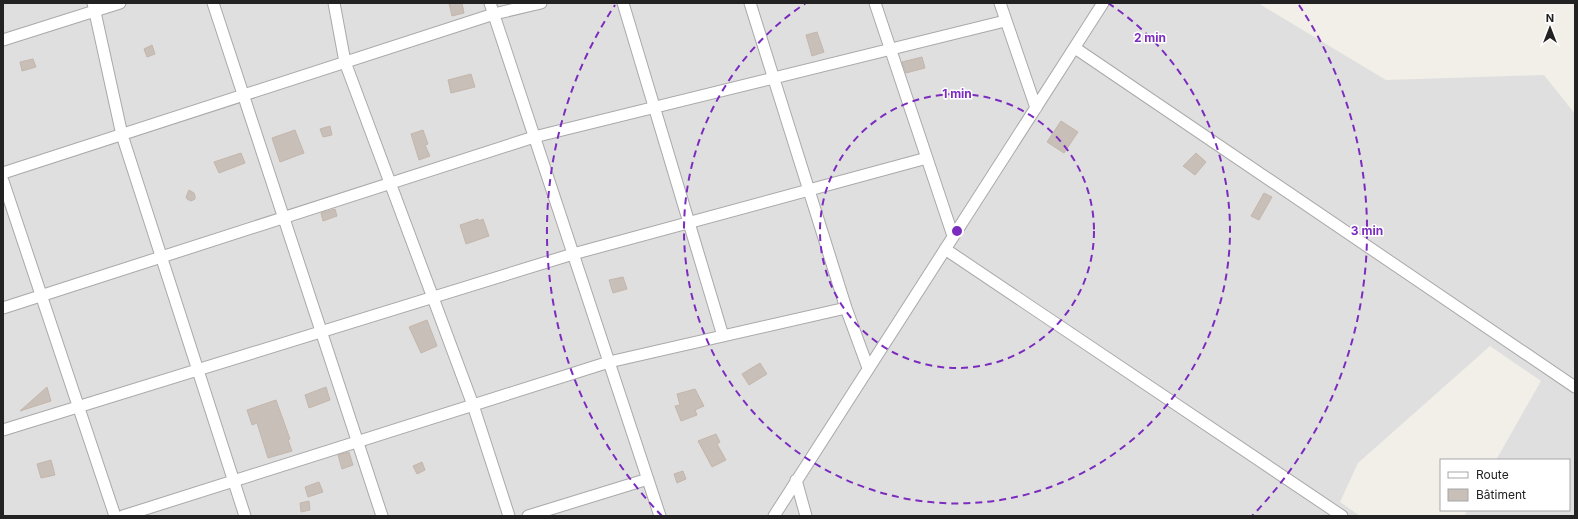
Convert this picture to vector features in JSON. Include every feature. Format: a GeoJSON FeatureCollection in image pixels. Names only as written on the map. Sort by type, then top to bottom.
{"type":"FeatureCollection","features":[{"type":"Feature","properties":{"kind":"street"},"geometry":{"type":"LineString","coordinates":[[3,40],[93,7],[120,3]]}},
{"type":"Feature","properties":{"kind":"street"},"geometry":{"type":"LineString","coordinates":[[213,3],[382,516]]}},
{"type":"Feature","properties":{"kind":"street"},"geometry":{"type":"LineString","coordinates":[[334,3],[345,62],[473,405],[509,516]]}},
{"type":"Feature","properties":{"kind":"street"},"geometry":{"type":"LineString","coordinates":[[490,3],[660,516]]}},
{"type":"Feature","properties":{"kind":"street"},"geometry":{"type":"LineString","coordinates":[[3,173],[494,14],[541,3]]}},
{"type":"Feature","properties":{"kind":"street"},"geometry":{"type":"LineString","coordinates":[[623,3],[723,336]]}},
{"type":"Feature","properties":{"kind":"street"},"geometry":{"type":"LineString","coordinates":[[750,3],[846,308],[868,368]]}},
{"type":"Feature","properties":{"kind":"street"},"geometry":{"type":"LineString","coordinates":[[875,3],[953,236]]}},
{"type":"Feature","properties":{"kind":"street"},"geometry":{"type":"LineString","coordinates":[[1000,3],[1036,108]]}},
{"type":"Feature","properties":{"kind":"street"},"geometry":{"type":"LineString","coordinates":[[774,516],[1103,3]]}},
{"type":"Feature","properties":{"kind":"street"},"geometry":{"type":"LineString","coordinates":[[93,7],[122,135],[245,516]]}},
{"type":"Feature","properties":{"kind":"street"},"geometry":{"type":"LineString","coordinates":[[3,308],[534,137],[1005,21]]}},
{"type":"Feature","properties":{"kind":"street"},"geometry":{"type":"LineString","coordinates":[[1075,48],[1575,387]]}},
{"type":"Feature","properties":{"kind":"street"},"geometry":{"type":"LineString","coordinates":[[3,430],[573,254],[927,158]]}},
{"type":"Feature","properties":{"kind":"street"},"geometry":{"type":"LineString","coordinates":[[3,182],[115,516]]}},
{"type":"Feature","properties":{"kind":"street"},"geometry":{"type":"LineString","coordinates":[[945,249],[1342,516]]}},
{"type":"Feature","properties":{"kind":"street"},"geometry":{"type":"LineString","coordinates":[[123,516],[609,362],[846,308]]}},
{"type":"Feature","properties":{"kind":"street"},"geometry":{"type":"LineString","coordinates":[[528,516],[648,479]]}},
{"type":"Feature","properties":{"kind":"street"},"geometry":{"type":"LineString","coordinates":[[796,480],[806,516]]}},
{"type":"Feature","properties":{"kind":"shaded area"},"geometry":{"type":"Polygon","coordinates":[[[3,3],[1258,3],[1386,80],[1544,75],[1575,114],[1575,516],[1464,516],[1467,511],[1570,511],[1570,459],[1497,459],[1541,381],[1490,346],[1358,463],[1340,502],[1360,516],[3,516],[3,3]]]}},
{"type":"Feature","properties":{"kind":"building"},"geometry":{"type":"Polygon","coordinates":[[[449,3],[462,3],[464,13],[452,16],[449,3]]]}},
{"type":"Feature","properties":{"kind":"building"},"geometry":{"type":"Polygon","coordinates":[[[817,32],[824,52],[812,56],[806,35],[817,32]]]}},
{"type":"Feature","properties":{"kind":"building"},"geometry":{"type":"Polygon","coordinates":[[[152,45],[155,54],[147,57],[144,49],[152,45]]]}},
{"type":"Feature","properties":{"kind":"building"},"geometry":{"type":"Polygon","coordinates":[[[922,57],[925,68],[906,73],[902,62],[922,57]]]}},
{"type":"Feature","properties":{"kind":"building"},"geometry":{"type":"Polygon","coordinates":[[[33,59],[36,67],[22,71],[20,62],[33,59]]]}},
{"type":"Feature","properties":{"kind":"building"},"geometry":{"type":"Polygon","coordinates":[[[471,74],[475,87],[451,93],[448,80],[471,74]]]}},
{"type":"Feature","properties":{"kind":"building"},"geometry":{"type":"Polygon","coordinates":[[[1061,121],[1078,132],[1064,153],[1047,142],[1061,121]]]}},
{"type":"Feature","properties":{"kind":"building"},"geometry":{"type":"Polygon","coordinates":[[[330,126],[332,135],[323,137],[320,129],[330,126]]]}},
{"type":"Feature","properties":{"kind":"building"},"geometry":{"type":"Polygon","coordinates":[[[295,130],[304,153],[280,162],[272,138],[295,130]]]}},
{"type":"Feature","properties":{"kind":"building"},"geometry":{"type":"Polygon","coordinates":[[[423,130],[428,144],[425,145],[430,156],[419,160],[411,134],[423,130]]]}},
{"type":"Feature","properties":{"kind":"building"},"geometry":{"type":"Polygon","coordinates":[[[241,153],[245,163],[219,173],[214,162],[241,153]]]}},
{"type":"Feature","properties":{"kind":"building"},"geometry":{"type":"Polygon","coordinates":[[[1196,153],[1206,162],[1195,175],[1183,166],[1196,153]]]}},
{"type":"Feature","properties":{"kind":"building"},"geometry":{"type":"Polygon","coordinates":[[[189,190],[194,193],[195,196],[195,199],[191,201],[186,197],[189,190]]]}},
{"type":"Feature","properties":{"kind":"building"},"geometry":{"type":"Polygon","coordinates":[[[1264,193],[1272,197],[1259,220],[1251,216],[1264,193]]]}},
{"type":"Feature","properties":{"kind":"building"},"geometry":{"type":"Polygon","coordinates":[[[335,209],[337,216],[323,221],[321,213],[335,209]]]}},
{"type":"Feature","properties":{"kind":"building"},"geometry":{"type":"Polygon","coordinates":[[[478,219],[479,221],[483,219],[489,236],[466,244],[460,225],[478,219]]]}},
{"type":"Feature","properties":{"kind":"building"},"geometry":{"type":"Polygon","coordinates":[[[623,277],[627,289],[613,293],[609,280],[623,277]]]}},
{"type":"Feature","properties":{"kind":"building"},"geometry":{"type":"Polygon","coordinates":[[[427,320],[437,346],[421,353],[409,327],[427,320]]]}},
{"type":"Feature","properties":{"kind":"building"},"geometry":{"type":"Polygon","coordinates":[[[760,363],[767,374],[749,385],[742,374],[760,363]]]}},
{"type":"Feature","properties":{"kind":"building"},"geometry":{"type":"Polygon","coordinates":[[[47,387],[51,401],[20,411],[47,387]]]}},
{"type":"Feature","properties":{"kind":"building"},"geometry":{"type":"Polygon","coordinates":[[[326,387],[330,400],[309,408],[305,395],[326,387]]]}},
{"type":"Feature","properties":{"kind":"building"},"geometry":{"type":"Polygon","coordinates":[[[695,389],[704,406],[695,410],[697,415],[681,421],[675,406],[680,405],[677,394],[695,389]]]}},
{"type":"Feature","properties":{"kind":"building"},"geometry":{"type":"Polygon","coordinates":[[[276,400],[290,439],[288,440],[292,451],[268,458],[257,423],[252,425],[247,410],[276,400]]]}},
{"type":"Feature","properties":{"kind":"building"},"geometry":{"type":"Polygon","coordinates":[[[716,434],[720,442],[717,444],[726,460],[712,467],[698,441],[716,434]]]}},
{"type":"Feature","properties":{"kind":"building"},"geometry":{"type":"Polygon","coordinates":[[[349,452],[353,465],[342,469],[338,455],[349,452]]]}},
{"type":"Feature","properties":{"kind":"building"},"geometry":{"type":"Polygon","coordinates":[[[51,460],[55,475],[41,478],[37,464],[51,460]]]}},
{"type":"Feature","properties":{"kind":"building"},"geometry":{"type":"Polygon","coordinates":[[[422,462],[425,470],[417,474],[413,466],[422,462]]]}},
{"type":"Feature","properties":{"kind":"building"},"geometry":{"type":"Polygon","coordinates":[[[683,471],[686,479],[677,483],[674,474],[683,471]]]}},
{"type":"Feature","properties":{"kind":"building"},"geometry":{"type":"Polygon","coordinates":[[[319,482],[323,492],[308,497],[305,487],[319,482]]]}},
{"type":"Feature","properties":{"kind":"building"},"geometry":{"type":"Polygon","coordinates":[[[309,501],[310,510],[301,512],[300,503],[309,501]]]}}]}
